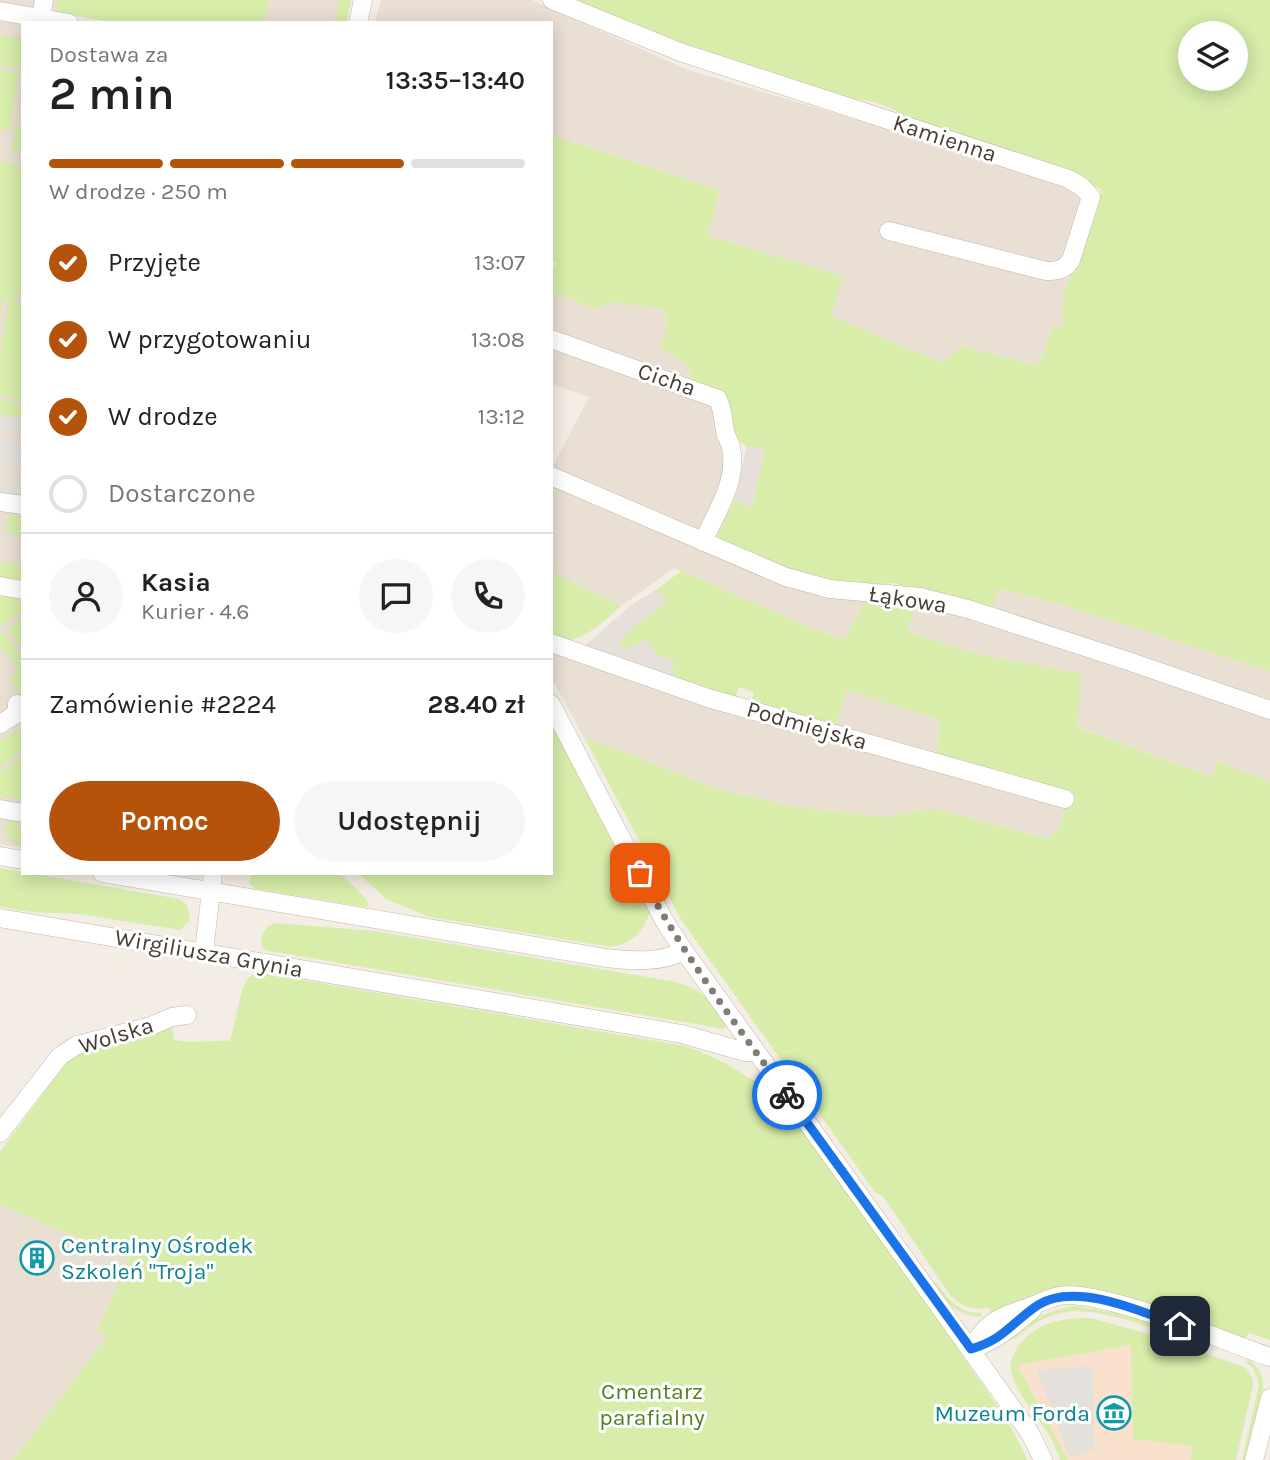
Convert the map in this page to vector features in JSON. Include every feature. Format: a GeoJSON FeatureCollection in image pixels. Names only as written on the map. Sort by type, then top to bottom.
{"type":"FeatureCollection","features":[{"type":"Feature","properties":{"kind":"street"},"geometry":{"type":"LineString","coordinates":[[358,21],[363,0]]}},
{"type":"Feature","properties":{"kind":"street","name":"Kamienna"},"geometry":{"type":"LineString","coordinates":[[552,0],[680,52],[1069,179],[1091,197],[1071,260],[1068,265],[1056,271],[1046,271],[888,231]]}},
{"type":"Feature","properties":{"kind":"street"},"geometry":{"type":"LineString","coordinates":[[0,11],[42,9],[65,21]]}},
{"type":"Feature","properties":{"kind":"street","name":"Cicha"},"geometry":{"type":"LineString","coordinates":[[553,340],[718,399],[724,412],[725,431],[731,448],[732,472],[718,516],[704,542]]}},
{"type":"Feature","properties":{"kind":"street","name":"Łąkowa"},"geometry":{"type":"LineString","coordinates":[[553,476],[808,584],[920,597],[968,609],[1128,660],[1270,710]]}},
{"type":"Feature","properties":{"kind":"street"},"geometry":{"type":"LineString","coordinates":[[0,502],[21,505]]}},
{"type":"Feature","properties":{"kind":"street"},"geometry":{"type":"LineString","coordinates":[[0,586],[21,590]]}},
{"type":"Feature","properties":{"kind":"street","name":"Podmiejska"},"geometry":{"type":"LineString","coordinates":[[553,644],[708,698],[1065,799]]}},
{"type":"Feature","properties":{"kind":"street"},"geometry":{"type":"LineString","coordinates":[[0,724],[16,714],[17,704]]}},
{"type":"Feature","properties":{"kind":"street"},"geometry":{"type":"LineString","coordinates":[[553,708],[665,922],[971,1349],[1030,1433],[1043,1460]]}},
{"type":"Feature","properties":{"kind":"street"},"geometry":{"type":"LineString","coordinates":[[0,811],[21,813]]}},
{"type":"Feature","properties":{"kind":"street"},"geometry":{"type":"LineString","coordinates":[[0,856],[21,860]]}},
{"type":"Feature","properties":{"kind":"street"},"geometry":{"type":"LineString","coordinates":[[113,875],[623,960],[668,957],[684,951]]}},
{"type":"Feature","properties":{"kind":"street"},"geometry":{"type":"LineString","coordinates":[[204,952],[213,875]]}},
{"type":"Feature","properties":{"kind":"street","name":"Wirgiliusza Grynia"},"geometry":{"type":"LineString","coordinates":[[0,918],[682,1034],[745,1052],[756,1052]]}},
{"type":"Feature","properties":{"kind":"street","name":"Wolska"},"geometry":{"type":"LineString","coordinates":[[0,1133],[60,1056],[77,1045],[187,1015]]}},
{"type":"Feature","properties":{"kind":"street"},"geometry":{"type":"LineString","coordinates":[[971,1349],[980,1332],[993,1321],[1060,1296],[1108,1301],[1270,1357]]}},
{"type":"Feature","properties":{"kind":"street"},"geometry":{"type":"LineString","coordinates":[[1254,1460],[1270,1398]]}},
{"type":"Feature","properties":{"kind":"shaded area"},"geometry":{"type":"Polygon","coordinates":[[[0,0],[351,0],[346,21],[105,21],[0,3],[0,0]]]}},
{"type":"Feature","properties":{"kind":"shaded area"},"geometry":{"type":"Polygon","coordinates":[[[381,0],[531,0],[688,70],[1069,185],[1083,198],[1090,216],[1064,295],[1062,328],[1053,327],[1038,366],[962,346],[942,363],[830,316],[843,276],[708,236],[720,190],[553,136],[553,21],[376,21],[381,0]]]}},
{"type":"Feature","properties":{"kind":"shaded area"},"geometry":{"type":"Polygon","coordinates":[[[0,19],[21,23],[21,848],[0,844],[0,19]]]}},
{"type":"Feature","properties":{"kind":"shaded area"},"geometry":{"type":"Polygon","coordinates":[[[553,292],[595,309],[613,302],[665,310],[667,327],[659,347],[690,369],[689,382],[553,335],[553,292]]]}},
{"type":"Feature","properties":{"kind":"shaded area"},"geometry":{"type":"Polygon","coordinates":[[[553,348],[715,405],[724,465],[713,512],[695,533],[553,468],[589,397],[553,385],[553,348]]]}},
{"type":"Feature","properties":{"kind":"shaded area"},"geometry":{"type":"Polygon","coordinates":[[[0,417],[21,421],[21,431],[0,428],[0,417]]]}},
{"type":"Feature","properties":{"kind":"shaded area"},"geometry":{"type":"Polygon","coordinates":[[[0,440],[21,444],[21,455],[0,451],[0,440]]]}},
{"type":"Feature","properties":{"kind":"shaded area"},"geometry":{"type":"Polygon","coordinates":[[[747,447],[765,448],[752,508],[734,499],[747,447]]]}},
{"type":"Feature","properties":{"kind":"shaded area"},"geometry":{"type":"Polygon","coordinates":[[[0,454],[21,458],[21,469],[0,465],[0,454]]]}},
{"type":"Feature","properties":{"kind":"shaded area"},"geometry":{"type":"Polygon","coordinates":[[[553,482],[869,596],[845,639],[811,628],[674,568],[621,606],[553,574],[553,482]]]}},
{"type":"Feature","properties":{"kind":"shaded area"},"geometry":{"type":"Polygon","coordinates":[[[0,484],[21,488],[21,500],[0,496],[0,484]]]}},
{"type":"Feature","properties":{"kind":"shaded area"},"geometry":{"type":"Polygon","coordinates":[[[997,588],[1066,606],[1270,671],[1270,782],[1217,761],[1212,777],[1076,726],[1081,675],[982,655],[907,632],[916,603],[997,588]]]}},
{"type":"Feature","properties":{"kind":"shaded area"},"geometry":{"type":"Polygon","coordinates":[[[656,590],[668,597],[661,607],[637,623],[628,649],[647,639],[672,660],[675,679],[584,646],[634,603],[656,590]]]}},
{"type":"Feature","properties":{"kind":"shaded area"},"geometry":{"type":"Polygon","coordinates":[[[553,649],[865,738],[863,732],[836,725],[846,690],[940,720],[936,756],[1069,795],[1060,828],[1050,839],[932,808],[885,817],[801,808],[718,789],[584,737],[553,681],[553,649]]]}},
{"type":"Feature","properties":{"kind":"shaded area"},"geometry":{"type":"Polygon","coordinates":[[[0,1205],[129,1259],[98,1330],[108,1336],[13,1460],[0,1460],[0,1205]]]}},
{"type":"Feature","properties":{"kind":"shaded area"},"geometry":{"type":"Polygon","coordinates":[[[1132,1345],[1133,1439],[1192,1446],[1191,1460],[1068,1460],[1016,1365],[1132,1345]]]}},
{"type":"Feature","properties":{"kind":"shaded area"},"geometry":{"type":"Polygon","coordinates":[[[1092,1366],[1095,1450],[1070,1458],[1037,1370],[1092,1366]]]}},
{"type":"Feature","properties":{"kind":"green space"},"geometry":{"type":"Polygon","coordinates":[[[56,0],[269,0],[264,21],[106,21],[60,13],[56,0]]]}},
{"type":"Feature","properties":{"kind":"green space"},"geometry":{"type":"Polygon","coordinates":[[[339,0],[351,0],[346,21],[335,21],[339,0]]]}},
{"type":"Feature","properties":{"kind":"green space"},"geometry":{"type":"Polygon","coordinates":[[[573,0],[1270,0],[1270,671],[1066,606],[998,588],[992,607],[908,592],[897,583],[835,586],[813,581],[715,540],[734,499],[752,508],[765,448],[747,447],[729,432],[729,410],[689,382],[690,369],[659,347],[667,327],[665,310],[613,302],[595,309],[553,292],[553,268],[557,263],[553,261],[553,136],[720,190],[708,236],[843,276],[831,316],[942,363],[962,346],[1038,366],[1053,327],[1062,328],[1064,295],[1090,216],[1102,190],[1070,174],[865,100],[851,100],[655,36],[573,0]]]}},
{"type":"Feature","properties":{"kind":"green space"},"geometry":{"type":"Polygon","coordinates":[[[0,35],[21,39],[21,69],[0,65],[0,35]]]}},
{"type":"Feature","properties":{"kind":"green space"},"geometry":{"type":"Polygon","coordinates":[[[0,70],[19,73],[9,131],[0,129],[0,70]]]}},
{"type":"Feature","properties":{"kind":"green space"},"geometry":{"type":"Polygon","coordinates":[[[21,91],[16,128],[21,132],[21,149],[11,154],[21,91]]]}},
{"type":"Feature","properties":{"kind":"green space"},"geometry":{"type":"Polygon","coordinates":[[[0,162],[21,165],[21,289],[15,301],[21,304],[21,400],[0,395],[0,354],[9,299],[3,298],[0,314],[0,162]]]}},
{"type":"Feature","properties":{"kind":"green space"},"geometry":{"type":"Polygon","coordinates":[[[0,399],[21,404],[21,417],[0,414],[0,399]]]}},
{"type":"Feature","properties":{"kind":"green space"},"geometry":{"type":"Polygon","coordinates":[[[9,514],[21,517],[21,536],[6,533],[9,514]]]}},
{"type":"Feature","properties":{"kind":"green space"},"geometry":{"type":"Polygon","coordinates":[[[1,561],[21,565],[21,586],[0,583],[1,561]]]}},
{"type":"Feature","properties":{"kind":"green space"},"geometry":{"type":"Polygon","coordinates":[[[681,571],[811,628],[844,639],[869,596],[916,603],[907,632],[982,655],[1081,674],[1077,727],[1212,777],[1217,761],[1270,782],[1270,1340],[1249,1333],[1243,1340],[1148,1303],[1096,1290],[1073,1287],[1044,1291],[992,1316],[989,1308],[966,1306],[948,1292],[883,1196],[875,1192],[682,921],[584,737],[718,789],[801,808],[885,817],[932,808],[1049,839],[1060,827],[1069,795],[936,756],[940,720],[846,690],[836,725],[750,706],[754,692],[739,687],[734,701],[675,679],[672,660],[657,655],[647,639],[628,649],[618,643],[637,623],[661,607],[667,597],[656,590],[681,571]]]}},
{"type":"Feature","properties":{"kind":"green space"},"geometry":{"type":"Polygon","coordinates":[[[553,574],[621,606],[589,632],[571,640],[553,638],[553,574]]]}},
{"type":"Feature","properties":{"kind":"green space"},"geometry":{"type":"Polygon","coordinates":[[[0,591],[21,595],[21,612],[0,627],[0,591]]]}},
{"type":"Feature","properties":{"kind":"green space"},"geometry":{"type":"Polygon","coordinates":[[[21,619],[21,646],[8,629],[21,619]]]}},
{"type":"Feature","properties":{"kind":"green space"},"geometry":{"type":"Polygon","coordinates":[[[4,632],[21,653],[21,697],[9,679],[19,671],[4,649],[0,651],[0,635],[4,632]]]}},
{"type":"Feature","properties":{"kind":"green space"},"geometry":{"type":"Polygon","coordinates":[[[553,726],[651,910],[637,935],[611,947],[429,917],[386,899],[360,875],[553,875],[553,726]]]}},
{"type":"Feature","properties":{"kind":"green space"},"geometry":{"type":"Polygon","coordinates":[[[21,727],[21,752],[0,767],[0,742],[21,727]]]}},
{"type":"Feature","properties":{"kind":"green space"},"geometry":{"type":"Polygon","coordinates":[[[21,758],[21,800],[0,796],[0,773],[21,758]]]}},
{"type":"Feature","properties":{"kind":"green space"},"geometry":{"type":"Polygon","coordinates":[[[21,818],[21,847],[10,841],[5,830],[12,820],[21,818]]]}},
{"type":"Feature","properties":{"kind":"green space"},"geometry":{"type":"Polygon","coordinates":[[[0,868],[21,872],[21,875],[40,875],[179,899],[187,905],[190,920],[180,930],[79,914],[32,912],[0,907],[0,868]]]}},
{"type":"Feature","properties":{"kind":"green space"},"geometry":{"type":"Polygon","coordinates":[[[251,875],[342,875],[369,904],[366,907],[256,889],[249,883],[251,875]]]}},
{"type":"Feature","properties":{"kind":"green space"},"geometry":{"type":"Polygon","coordinates":[[[275,923],[375,931],[671,981],[698,991],[727,1025],[724,1029],[264,950],[261,942],[263,934],[275,923]]]}},
{"type":"Feature","properties":{"kind":"green space","name":"Cmentarz parafialny"},"geometry":{"type":"Polygon","coordinates":[[[261,973],[685,1046],[740,1072],[789,1110],[1005,1417],[1027,1460],[13,1460],[107,1337],[97,1331],[129,1259],[0,1205],[0,1152],[70,1057],[172,1025],[174,1040],[230,1041],[243,987],[249,977],[261,973]]]}},
{"type":"Feature","properties":{"kind":"green space"},"geometry":{"type":"Polygon","coordinates":[[[935,1281],[954,1304],[967,1311],[982,1313],[982,1317],[966,1314],[953,1307],[932,1284],[935,1281]]]}},
{"type":"Feature","properties":{"kind":"green space"},"geometry":{"type":"Polygon","coordinates":[[[1073,1306],[1157,1324],[1187,1336],[1195,1343],[1127,1320],[1081,1311],[1042,1320],[1015,1339],[1011,1338],[1040,1317],[1073,1306]]]}},
{"type":"Feature","properties":{"kind":"green space"},"geometry":{"type":"Polygon","coordinates":[[[1090,1318],[1161,1337],[1246,1368],[1253,1379],[1253,1386],[1236,1460],[1191,1460],[1192,1446],[1133,1439],[1131,1345],[1017,1365],[1068,1460],[1060,1460],[1052,1440],[1017,1387],[1011,1369],[1012,1361],[1021,1342],[1038,1328],[1063,1320],[1090,1318]]]}},
{"type":"Feature","properties":{"kind":"green space"},"geometry":{"type":"Polygon","coordinates":[[[1248,1359],[1262,1377],[1263,1385],[1255,1430],[1246,1460],[1242,1460],[1259,1385],[1253,1368],[1246,1362],[1248,1359]]]}},
{"type":"Feature","properties":{"kind":"way so far"},"geometry":{"type":"LineString","coordinates":[[640,873],[665,922],[684,951],[787,1095]]}},
{"type":"Feature","properties":{"kind":"place","name":"Centralny Ośrodek Szkoleń \"Troja\""},"geometry":{"type":"Point","coordinates":[37,1258]}},
{"type":"Feature","properties":{"kind":"place","name":"Muzeum Forda"},"geometry":{"type":"Point","coordinates":[1114,1413]}},
{"type":"Feature","properties":{"kind":"route"},"geometry":{"type":"LineString","coordinates":[[787,1095],[971,1349],[988,1344],[1005,1334],[1040,1303],[1060,1296],[1108,1301],[1180,1326]]}}]}
